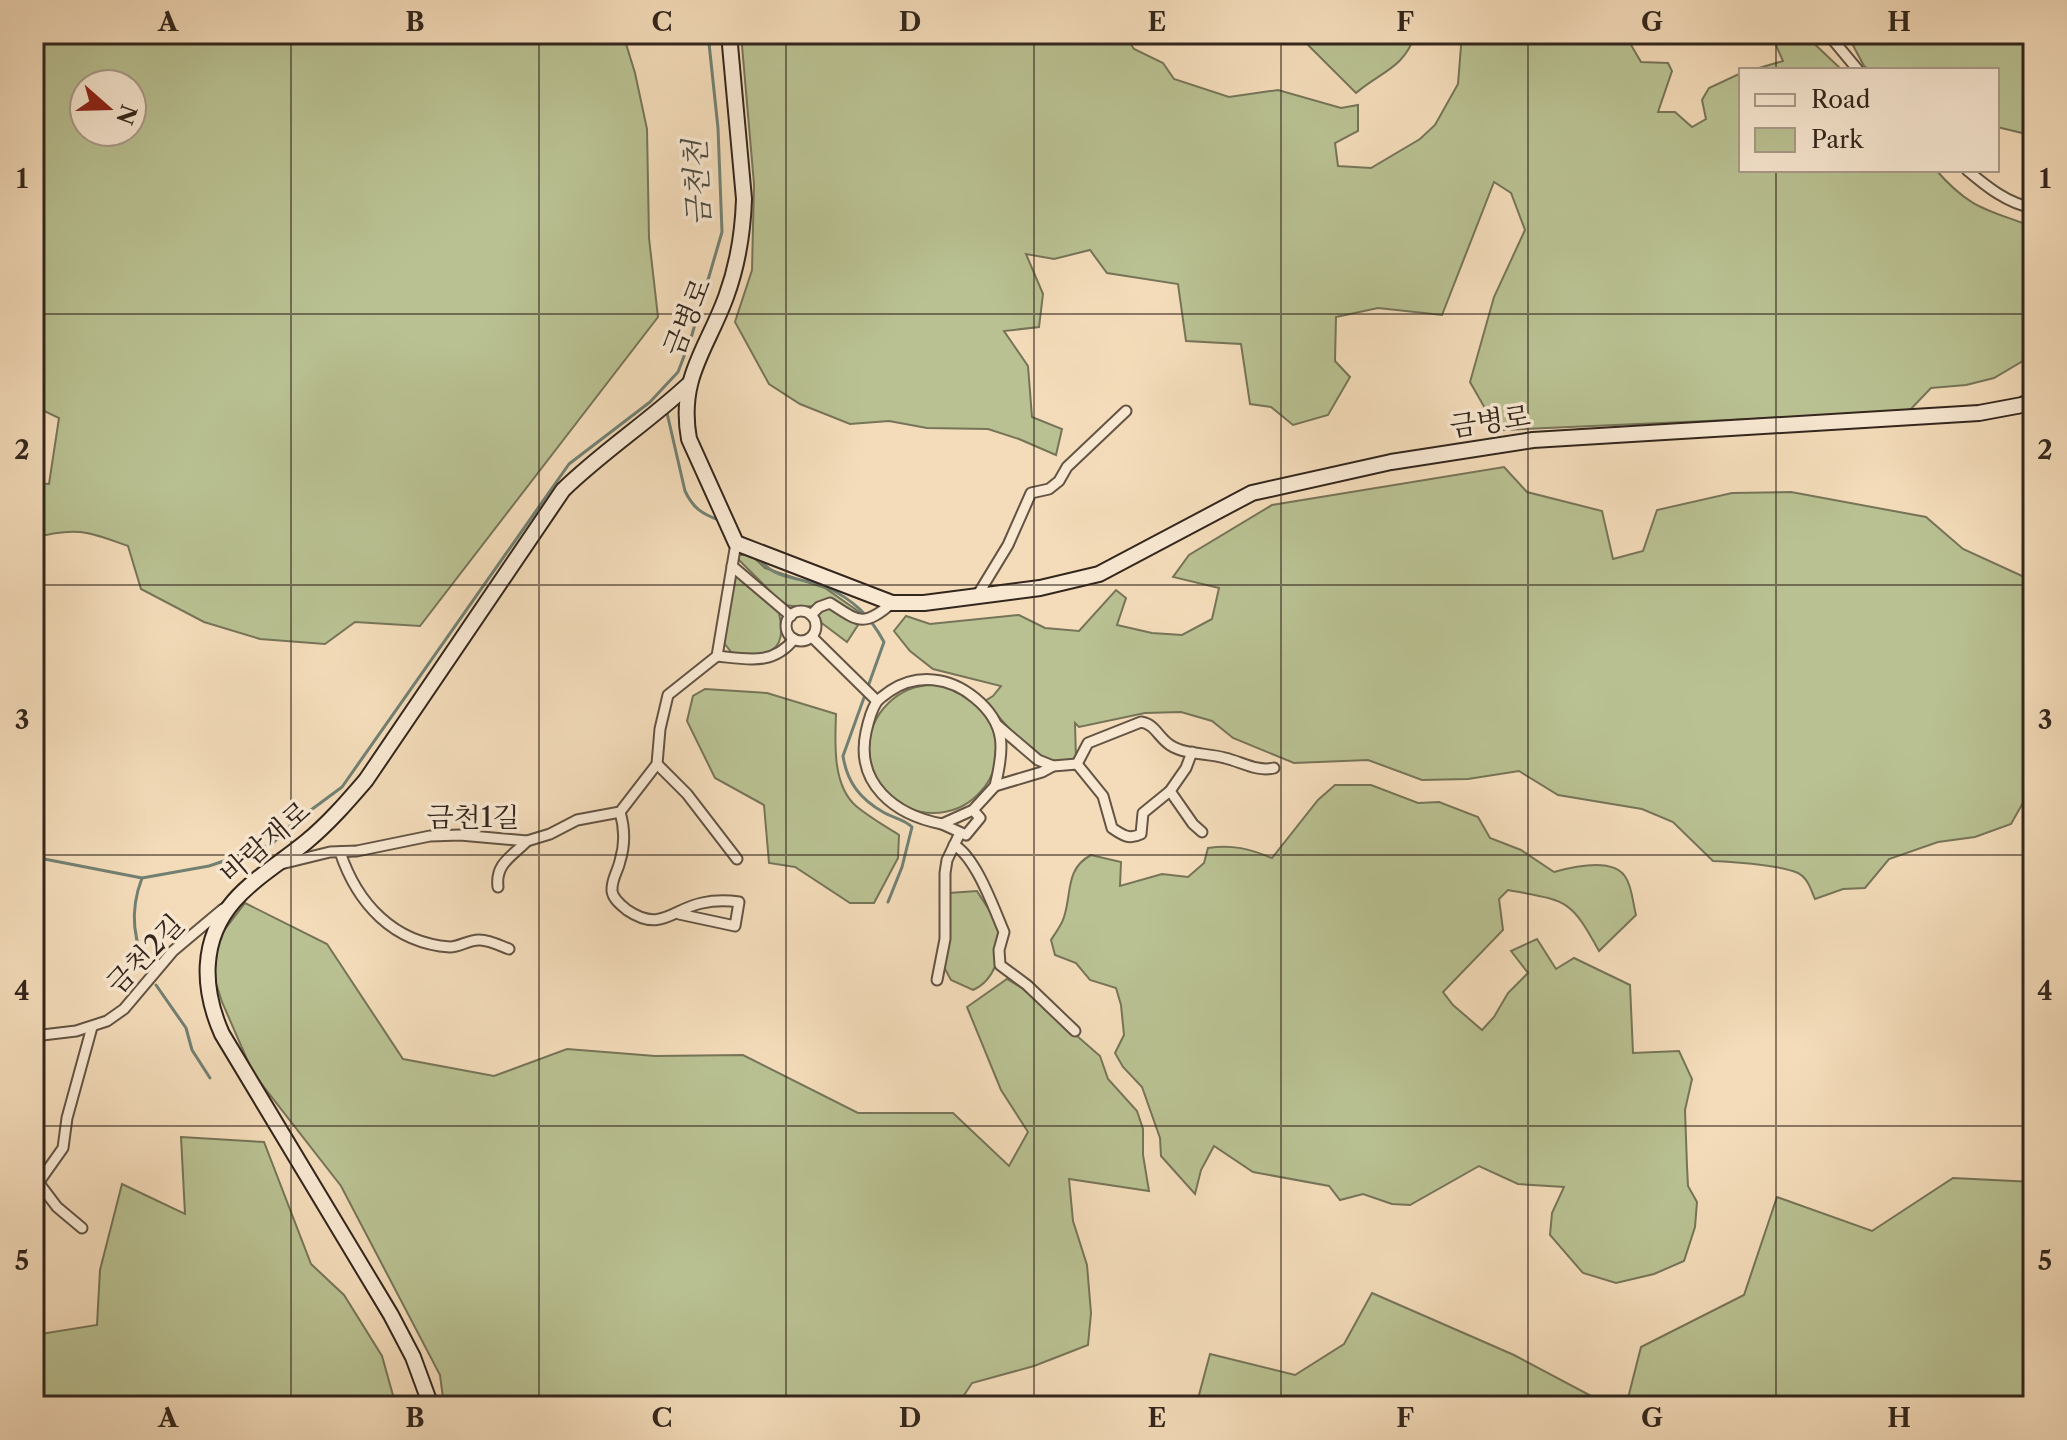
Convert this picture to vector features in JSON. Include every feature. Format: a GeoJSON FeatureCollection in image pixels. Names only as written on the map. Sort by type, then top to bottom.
{"type":"FeatureCollection","features":[{"type":"Feature","properties":{"kind":"street","name":"금병로"},"geometry":{"type":"LineString","coordinates":[[729,34],[744,199],[743,221],[727,296],[688,385],[689,439],[734,538],[892,603],[924,603],[1040,588],[1099,574],[1252,493],[1391,462],[1533,440],[1979,413],[2033,400]]}},
{"type":"Feature","properties":{"kind":"street"},"geometry":{"type":"LineString","coordinates":[[1828,34],[1856,68]]}},
{"type":"Feature","properties":{"kind":"street"},"geometry":{"type":"LineString","coordinates":[[1970,172],[2005,198],[2033,208]]}},
{"type":"Feature","properties":{"kind":"street","name":"바람재로"},"geometry":{"type":"LineString","coordinates":[[431,1406],[413,1357],[391,1315],[222,1034],[206,987],[210,947],[216,929],[235,900],[337,815],[366,780],[563,490],[688,385]]}},
{"type":"Feature","properties":{"kind":"street"},"geometry":{"type":"LineString","coordinates":[[977,596],[1008,545],[1029,498],[1049,489],[1067,467],[1126,411]]}},
{"type":"Feature","properties":{"kind":"street"},"geometry":{"type":"LineString","coordinates":[[679,914],[735,926],[739,902],[717,900],[697,904],[659,920],[648,919],[625,908],[613,895],[613,879],[622,853],[624,828],[620,812],[657,764],[660,729],[668,695],[717,656],[734,538]]}},
{"type":"Feature","properties":{"kind":"street"},"geometry":{"type":"LineString","coordinates":[[732,566],[791,616]]}},
{"type":"Feature","properties":{"kind":"street"},"geometry":{"type":"LineString","coordinates":[[811,615],[819,607],[830,603],[854,619],[870,619],[892,603]]}},
{"type":"Feature","properties":{"kind":"street"},"geometry":{"type":"LineString","coordinates":[[803,611],[811,615],[816,628],[812,637],[803,641],[794,639],[787,628],[791,616],[803,611]]}},
{"type":"Feature","properties":{"kind":"street"},"geometry":{"type":"LineString","coordinates":[[812,637],[875,699]]}},
{"type":"Feature","properties":{"kind":"street"},"geometry":{"type":"LineString","coordinates":[[717,656],[763,660],[787,648],[794,639]]}},
{"type":"Feature","properties":{"kind":"street"},"geometry":{"type":"LineString","coordinates":[[942,824],[973,810],[995,786],[1003,753],[997,725],[988,708],[970,694],[936,680],[912,680],[875,699],[864,751],[864,764],[869,777],[890,802],[920,818],[966,835],[980,818],[973,810]]}},
{"type":"Feature","properties":{"kind":"street"},"geometry":{"type":"LineString","coordinates":[[1077,764],[1088,743],[1141,722],[1153,727],[1170,744],[1192,752],[1265,770],[1274,768]]}},
{"type":"Feature","properties":{"kind":"street"},"geometry":{"type":"LineString","coordinates":[[997,725],[1038,760],[1053,766]]}},
{"type":"Feature","properties":{"kind":"street"},"geometry":{"type":"LineString","coordinates":[[1077,764],[1103,796],[1112,828],[1124,836],[1134,837],[1141,834],[1143,813],[1170,791],[1186,768],[1192,752]]}},
{"type":"Feature","properties":{"kind":"street"},"geometry":{"type":"LineString","coordinates":[[657,764],[687,794],[737,859]]}},
{"type":"Feature","properties":{"kind":"street"},"geometry":{"type":"LineString","coordinates":[[995,786],[1053,766],[1077,764]]}},
{"type":"Feature","properties":{"kind":"street"},"geometry":{"type":"LineString","coordinates":[[1170,791],[1202,832]]}},
{"type":"Feature","properties":{"kind":"street","name":"금천1길"},"geometry":{"type":"LineString","coordinates":[[276,865],[430,836],[460,835],[527,841],[550,834],[577,820],[620,812]]}},
{"type":"Feature","properties":{"kind":"street"},"geometry":{"type":"LineString","coordinates":[[937,980],[945,939],[947,860],[960,833]]}},
{"type":"Feature","properties":{"kind":"street"},"geometry":{"type":"LineString","coordinates":[[498,887],[496,876],[504,862],[527,841]]}},
{"type":"Feature","properties":{"kind":"street"},"geometry":{"type":"LineString","coordinates":[[954,845],[963,850],[976,872],[1004,932],[999,950],[1000,965],[1027,985],[1075,1031]]}},
{"type":"Feature","properties":{"kind":"street"},"geometry":{"type":"LineString","coordinates":[[340,852],[359,896],[385,923],[418,940],[440,945],[459,946],[478,939],[509,949]]}},
{"type":"Feature","properties":{"kind":"street","name":"금천2길"},"geometry":{"type":"LineString","coordinates":[[34,1036],[92,1027],[124,1009],[173,951],[235,900]]}},
{"type":"Feature","properties":{"kind":"street"},"geometry":{"type":"LineString","coordinates":[[82,1228],[36,1184],[63,1148],[67,1118],[92,1027]]}},
{"type":"Feature","properties":{"kind":"green space"},"geometry":{"type":"Polygon","coordinates":[[[34,34],[623,34],[647,129],[649,238],[658,317],[420,626],[355,622],[325,644],[260,639],[204,622],[141,589],[128,546],[82,532],[61,532],[34,538],[34,483],[49,484],[59,418],[34,406],[34,34]]]}},
{"type":"Feature","properties":{"kind":"green space"},"geometry":{"type":"Polygon","coordinates":[[[741,34],[1124,34],[1134,49],[1163,63],[1174,79],[1229,97],[1278,90],[1341,108],[1358,105],[1358,131],[1335,143],[1338,166],[1371,168],[1420,139],[1435,125],[1458,84],[1462,34],[1614,34],[1627,38],[1641,62],[1668,63],[1672,71],[1658,112],[1675,112],[1692,127],[1706,119],[1702,100],[1709,88],[1739,74],[1739,172],[1938,172],[1970,201],[2033,227],[2030,302],[2033,355],[1994,378],[1966,385],[1931,388],[1908,412],[1502,430],[1470,382],[1494,297],[1525,230],[1511,193],[1494,182],[1442,315],[1378,308],[1336,317],[1335,361],[1350,377],[1328,415],[1293,425],[1271,407],[1250,404],[1241,344],[1186,341],[1178,284],[1107,273],[1090,250],[1054,259],[1026,254],[1043,294],[1039,327],[1004,331],[1028,366],[1032,417],[1062,429],[1056,455],[988,429],[927,428],[889,421],[850,424],[800,404],[769,384],[735,322],[752,270],[754,184],[741,34]]]}},
{"type":"Feature","properties":{"kind":"green space"},"geometry":{"type":"Polygon","coordinates":[[[1297,34],[1415,34],[1398,62],[1356,93],[1297,34]]]}},
{"type":"Feature","properties":{"kind":"green space"},"geometry":{"type":"Polygon","coordinates":[[[1771,34],[1804,34],[1840,68],[1759,68],[1783,61],[1771,34]]]}},
{"type":"Feature","properties":{"kind":"green space"},"geometry":{"type":"Polygon","coordinates":[[[1847,34],[2033,34],[2033,145],[2022,133],[1999,127],[1999,68],[1864,66],[1847,34]]]}},
{"type":"Feature","properties":{"kind":"green space"},"geometry":{"type":"Polygon","coordinates":[[[1504,467],[1527,492],[1602,511],[1613,559],[1643,551],[1657,510],[1732,493],[1791,492],[1926,517],[1963,549],[2033,581],[2033,785],[2011,824],[1975,837],[1938,842],[1889,859],[1865,888],[1843,889],[1815,899],[1807,881],[1798,873],[1768,866],[1713,861],[1673,822],[1642,809],[1558,795],[1519,771],[1468,779],[1422,780],[1368,760],[1294,763],[1233,738],[1212,721],[1181,712],[1145,713],[1079,727],[1075,723],[1076,759],[1060,762],[1045,760],[1022,742],[985,701],[1001,686],[933,669],[910,651],[894,631],[906,616],[930,624],[1019,615],[1045,628],[1079,631],[1116,590],[1126,598],[1117,625],[1152,633],[1182,635],[1212,619],[1219,588],[1173,577],[1189,555],[1272,505],[1504,467]]]}},
{"type":"Feature","properties":{"kind":"green space"},"geometry":{"type":"Polygon","coordinates":[[[738,555],[751,555],[765,568],[825,588],[865,616],[859,618],[835,604],[784,605],[738,559],[738,555]]]}},
{"type":"Feature","properties":{"kind":"green space"},"geometry":{"type":"Polygon","coordinates":[[[739,577],[779,613],[781,638],[772,650],[755,654],[732,653],[724,643],[734,578],[739,577]]]}},
{"type":"Feature","properties":{"kind":"green space"},"geometry":{"type":"Polygon","coordinates":[[[828,607],[858,625],[847,642],[819,621],[818,615],[828,607]]]}},
{"type":"Feature","properties":{"kind":"green space"},"geometry":{"type":"Polygon","coordinates":[[[933,685],[958,689],[979,703],[993,724],[997,749],[993,774],[979,795],[958,809],[933,813],[908,809],[887,795],[873,774],[869,749],[873,724],[887,703],[908,689],[933,685]]]}},
{"type":"Feature","properties":{"kind":"green space"},"geometry":{"type":"Polygon","coordinates":[[[705,689],[767,693],[836,714],[837,763],[848,797],[872,818],[899,835],[898,858],[874,903],[850,903],[795,867],[769,863],[764,805],[715,778],[687,721],[693,696],[705,689]]]}},
{"type":"Feature","properties":{"kind":"green space"},"geometry":{"type":"Polygon","coordinates":[[[1335,785],[1371,785],[1418,803],[1439,802],[1478,817],[1490,838],[1521,850],[1554,872],[1592,865],[1612,868],[1626,878],[1636,915],[1599,951],[1581,921],[1565,905],[1508,890],[1499,899],[1503,930],[1443,992],[1482,1030],[1508,993],[1528,973],[1511,951],[1537,939],[1556,969],[1574,958],[1630,985],[1633,1053],[1679,1051],[1692,1079],[1685,1110],[1687,1166],[1688,1186],[1697,1202],[1695,1227],[1684,1261],[1654,1274],[1616,1283],[1583,1273],[1550,1235],[1552,1213],[1564,1187],[1518,1184],[1479,1166],[1410,1205],[1392,1204],[1363,1194],[1340,1200],[1329,1186],[1253,1172],[1214,1146],[1201,1170],[1195,1194],[1161,1156],[1160,1138],[1142,1087],[1123,1067],[1115,1053],[1124,1035],[1116,988],[1090,980],[1076,963],[1055,955],[1051,940],[1063,920],[1073,874],[1091,855],[1121,862],[1120,886],[1162,874],[1188,877],[1204,863],[1208,848],[1241,848],[1272,858],[1318,800],[1335,785]]]}},
{"type":"Feature","properties":{"kind":"green space"},"geometry":{"type":"Polygon","coordinates":[[[977,891],[997,925],[1000,947],[992,973],[973,990],[951,980],[944,967],[949,893],[977,891]]]}},
{"type":"Feature","properties":{"kind":"green space"},"geometry":{"type":"Polygon","coordinates":[[[245,903],[327,944],[403,1059],[494,1076],[567,1049],[655,1056],[743,1055],[858,1113],[953,1113],[1009,1166],[1028,1132],[1001,1090],[967,1007],[1007,979],[1022,988],[1100,1056],[1108,1079],[1137,1111],[1143,1129],[1143,1155],[1149,1191],[1069,1179],[1073,1221],[1087,1265],[1091,1313],[1088,1345],[1034,1366],[972,1383],[957,1406],[444,1406],[440,1375],[341,1186],[253,1073],[222,1002],[214,977],[219,937],[245,903]]]}},
{"type":"Feature","properties":{"kind":"green space"},"geometry":{"type":"Polygon","coordinates":[[[181,1137],[264,1142],[311,1264],[344,1295],[382,1356],[396,1406],[34,1406],[34,1335],[97,1325],[100,1270],[122,1184],[185,1214],[181,1137]]]}},
{"type":"Feature","properties":{"kind":"green space"},"geometry":{"type":"Polygon","coordinates":[[[1953,1178],[2033,1182],[2033,1406],[1626,1406],[1641,1347],[1744,1295],[1777,1197],[1872,1231],[1953,1178]]]}},
{"type":"Feature","properties":{"kind":"green space"},"geometry":{"type":"Polygon","coordinates":[[[1372,1293],[1514,1355],[1610,1406],[1196,1406],[1210,1354],[1295,1375],[1344,1344],[1372,1293]]]}},
{"type":"Feature","properties":{"kind":"waterway","name":"금천천"},"geometry":{"type":"LineString","coordinates":[[34,857],[142,878],[209,866],[271,845],[292,824],[342,787],[569,464],[650,402],[678,372],[722,232],[718,128],[708,34]]}},
{"type":"Feature","properties":{"kind":"waterway"},"geometry":{"type":"LineString","coordinates":[[667,413],[685,491],[699,510],[719,520]]}},
{"type":"Feature","properties":{"kind":"waterway"},"geometry":{"type":"LineString","coordinates":[[762,562],[775,572],[818,584],[845,597],[867,617],[884,642],[843,756],[851,782],[861,795],[875,807],[912,827],[902,867],[888,902]]}},
{"type":"Feature","properties":{"kind":"waterway"},"geometry":{"type":"LineString","coordinates":[[142,878],[134,915],[137,939],[150,974]]}},
{"type":"Feature","properties":{"kind":"waterway"},"geometry":{"type":"LineString","coordinates":[[156,985],[186,1028],[192,1050],[210,1078]]}}]}
